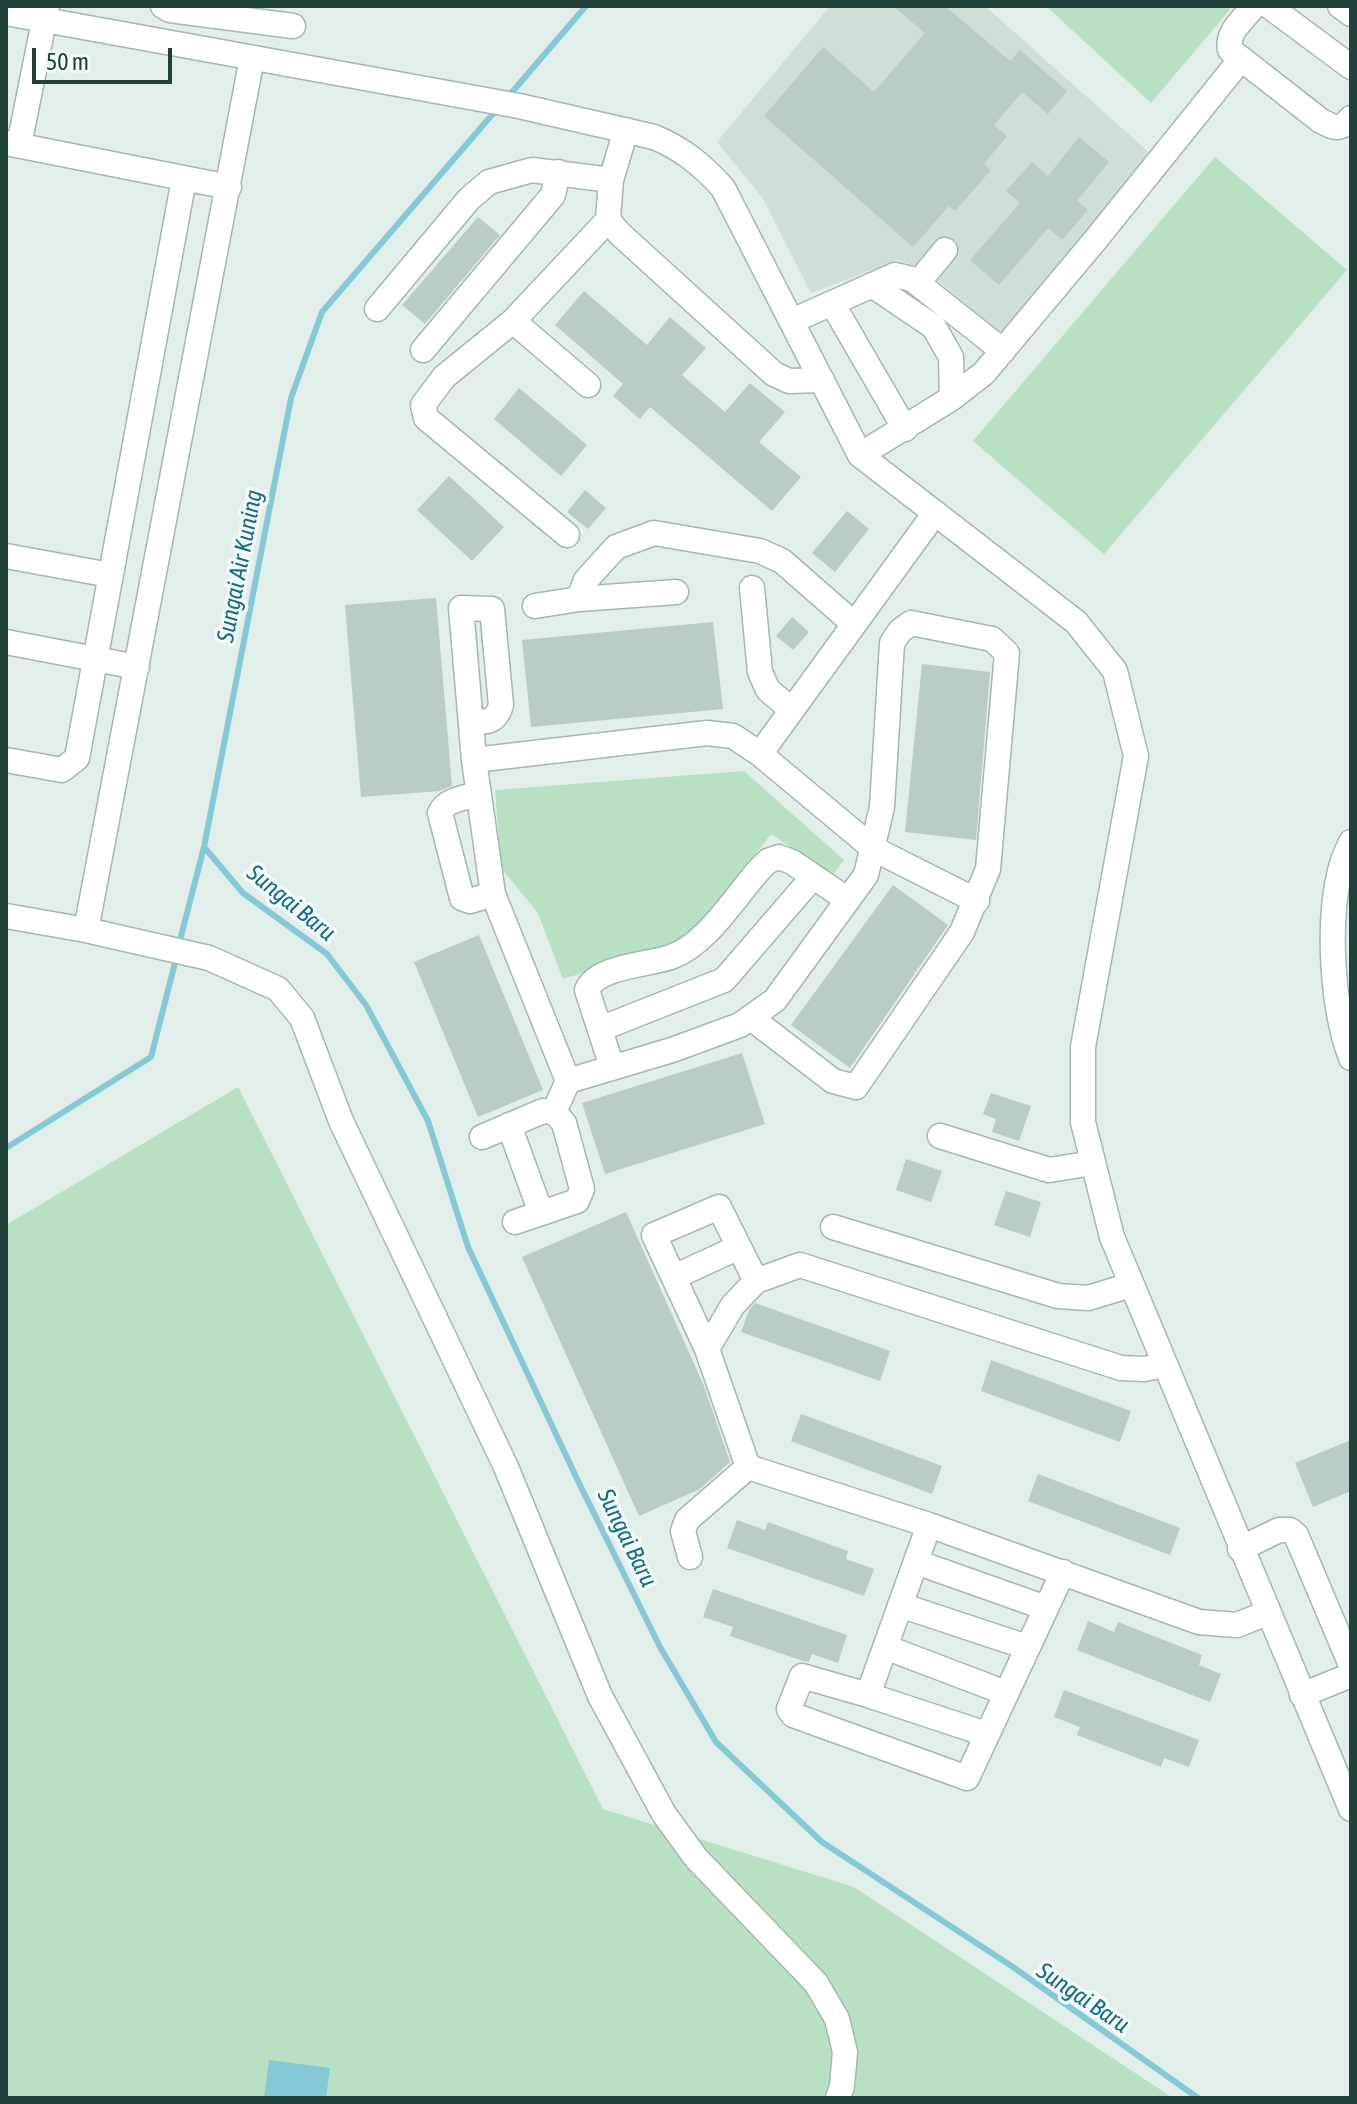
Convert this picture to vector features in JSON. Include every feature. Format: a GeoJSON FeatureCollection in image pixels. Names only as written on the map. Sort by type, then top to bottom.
{"type":"FeatureCollection","features":[{"type":"Feature","properties":{"kind":"street"},"geometry":{"type":"LineString","coordinates":[[163,6],[170,10],[295,16],[285,65]]}},
{"type":"Feature","properties":{"kind":"street"},"geometry":{"type":"LineString","coordinates":[[1254,6],[1228,41],[1230,50],[1321,121],[1336,129],[1343,127],[1351,118]]}},
{"type":"Feature","properties":{"kind":"street"},"geometry":{"type":"LineString","coordinates":[[1269,6],[1351,67]]}},
{"type":"Feature","properties":{"kind":"street"},"geometry":{"type":"LineString","coordinates":[[1340,6],[1351,14]]}},
{"type":"Feature","properties":{"kind":"street"},"geometry":{"type":"LineString","coordinates":[[46,13],[12,144],[229,187]]}},
{"type":"Feature","properties":{"kind":"street"},"geometry":{"type":"LineString","coordinates":[[8,18],[46,13],[285,65],[519,106],[654,137],[675,146],[700,163],[723,188],[860,455],[1076,622],[1115,671],[1136,756],[1083,1047],[1083,1122],[1112,1237],[1351,1809]]}},
{"type":"Feature","properties":{"kind":"street"},"geometry":{"type":"LineString","coordinates":[[86,930],[252,58]]}},
{"type":"Feature","properties":{"kind":"street"},"geometry":{"type":"LineString","coordinates":[[860,455],[952,398],[984,373],[1241,59]]}},
{"type":"Feature","properties":{"kind":"street"},"geometry":{"type":"LineString","coordinates":[[567,535],[426,418],[423,405],[434,388],[513,321],[608,220],[611,180],[626,130]]}},
{"type":"Feature","properties":{"kind":"street"},"geometry":{"type":"LineString","coordinates":[[377,309],[469,199],[489,182],[532,170],[611,180]]}},
{"type":"Feature","properties":{"kind":"street"},"geometry":{"type":"LineString","coordinates":[[423,350],[553,195],[558,172]]}},
{"type":"Feature","properties":{"kind":"street"},"geometry":{"type":"LineString","coordinates":[[6,760],[62,770],[77,758],[184,179]]}},
{"type":"Feature","properties":{"kind":"street"},"geometry":{"type":"LineString","coordinates":[[608,220],[774,374],[789,381],[822,380]]}},
{"type":"Feature","properties":{"kind":"street"},"geometry":{"type":"LineString","coordinates":[[918,283],[945,250]]}},
{"type":"Feature","properties":{"kind":"street"},"geometry":{"type":"LineString","coordinates":[[792,321],[895,275],[918,283],[1003,351]]}},
{"type":"Feature","properties":{"kind":"street"},"geometry":{"type":"LineString","coordinates":[[872,285],[934,327],[951,357],[952,398]]}},
{"type":"Feature","properties":{"kind":"street"},"geometry":{"type":"LineString","coordinates":[[832,303],[905,429]]}},
{"type":"Feature","properties":{"kind":"street"},"geometry":{"type":"LineString","coordinates":[[513,321],[588,385]]}},
{"type":"Feature","properties":{"kind":"street"},"geometry":{"type":"LineString","coordinates":[[760,754],[935,513]]}},
{"type":"Feature","properties":{"kind":"street"},"geometry":{"type":"LineString","coordinates":[[579,599],[586,580],[616,547],[654,533],[760,551],[782,561],[854,624]]}},
{"type":"Feature","properties":{"kind":"street"},"geometry":{"type":"LineString","coordinates":[[6,556],[110,575]]}},
{"type":"Feature","properties":{"kind":"street"},"geometry":{"type":"LineString","coordinates":[[752,588],[760,672],[768,690],[792,710]]}},
{"type":"Feature","properties":{"kind":"street"},"geometry":{"type":"LineString","coordinates":[[535,606],[579,599],[676,592]]}},
{"type":"Feature","properties":{"kind":"street"},"geometry":{"type":"LineString","coordinates":[[568,1081],[672,1050],[740,1025],[775,1000],[866,875],[882,807],[892,643],[900,631],[911,623],[992,639],[1007,653],[988,869],[962,932],[856,1087],[833,1081],[751,1018]]}},
{"type":"Feature","properties":{"kind":"street"},"geometry":{"type":"LineString","coordinates":[[6,642],[137,667]]}},
{"type":"Feature","properties":{"kind":"street"},"geometry":{"type":"LineString","coordinates":[[471,722],[493,894],[568,1081],[554,1112]]}},
{"type":"Feature","properties":{"kind":"street"},"geometry":{"type":"LineString","coordinates":[[474,760],[707,733],[733,736],[760,754],[874,849],[977,901]]}},
{"type":"Feature","properties":{"kind":"street"},"geometry":{"type":"LineString","coordinates":[[479,794],[449,803],[440,813],[462,898],[470,901],[493,894]]}},
{"type":"Feature","properties":{"kind":"street"},"geometry":{"type":"LineString","coordinates":[[1351,842],[1340,871],[1333,929],[1334,984],[1351,1058]]}},
{"type":"Feature","properties":{"kind":"street"},"geometry":{"type":"LineString","coordinates":[[612,1067],[587,990],[590,982],[603,974],[688,949],[768,861],[779,857],[792,862],[848,900]]}},
{"type":"Feature","properties":{"kind":"street"},"geometry":{"type":"LineString","coordinates":[[600,1029],[724,980],[736,970],[813,877]]}},
{"type":"Feature","properties":{"kind":"street"},"geometry":{"type":"LineString","coordinates":[[6,916],[86,930],[209,958],[278,989],[302,1018],[341,1121],[506,1467],[600,1696],[664,1814],[696,1858],[816,1983],[837,2019],[845,2052],[838,2098]]}},
{"type":"Feature","properties":{"kind":"street"},"geometry":{"type":"LineString","coordinates":[[482,1137],[543,1111],[554,1112],[564,1123],[582,1189],[577,1201],[515,1222]]}},
{"type":"Feature","properties":{"kind":"street"},"geometry":{"type":"LineString","coordinates":[[509,1125],[541,1213]]}},
{"type":"Feature","properties":{"kind":"street"},"geometry":{"type":"LineString","coordinates":[[940,1136],[1049,1170],[1093,1163]]}},
{"type":"Feature","properties":{"kind":"street"},"geometry":{"type":"LineString","coordinates":[[748,1467],[707,1349],[654,1235],[719,1207],[756,1281]]}},
{"type":"Feature","properties":{"kind":"street"},"geometry":{"type":"LineString","coordinates":[[833,1227],[1058,1296],[1088,1298],[1131,1285]]}},
{"type":"Feature","properties":{"kind":"street"},"geometry":{"type":"LineString","coordinates":[[674,1277],[739,1247]]}},
{"type":"Feature","properties":{"kind":"street"},"geometry":{"type":"LineString","coordinates":[[707,1349],[733,1305],[756,1281],[800,1265],[1121,1368],[1144,1369],[1164,1365]]}},
{"type":"Feature","properties":{"kind":"street"},"geometry":{"type":"LineString","coordinates":[[748,1467],[929,1525],[1063,1572],[1161,1611],[1199,1622],[1237,1625],[1267,1613]]}},
{"type":"Feature","properties":{"kind":"street"},"geometry":{"type":"LineString","coordinates":[[690,1557],[683,1531],[687,1520],[748,1467]]}},
{"type":"Feature","properties":{"kind":"street"},"geometry":{"type":"LineString","coordinates":[[868,1695],[929,1525]]}},
{"type":"Feature","properties":{"kind":"street"},"geometry":{"type":"LineString","coordinates":[[1240,1549],[1279,1530],[1290,1530],[1296,1535],[1351,1665]]}},
{"type":"Feature","properties":{"kind":"street"},"geometry":{"type":"LineString","coordinates":[[916,1562],[1046,1608]]}},
{"type":"Feature","properties":{"kind":"street"},"geometry":{"type":"LineString","coordinates":[[986,1734],[802,1676],[789,1709],[793,1715],[967,1778],[1063,1572]]}},
{"type":"Feature","properties":{"kind":"street"},"geometry":{"type":"LineString","coordinates":[[900,1605],[1027,1647]]}},
{"type":"Feature","properties":{"kind":"street"},"geometry":{"type":"LineString","coordinates":[[885,1647],[1006,1693]]}},
{"type":"Feature","properties":{"kind":"street"},"geometry":{"type":"LineString","coordinates":[[1302,1695],[1351,1675]]}},
{"type":"Feature","properties":{"kind":"shaded area"},"geometry":{"type":"Polygon","coordinates":[[[830,6],[985,6],[1152,155],[1000,333],[922,268],[898,260],[811,293],[762,197],[717,142],[830,6]]]}},
{"type":"Feature","properties":{"kind":"green space"},"geometry":{"type":"Polygon","coordinates":[[[1046,6],[1233,6],[1151,103],[1046,6]]]}},
{"type":"Feature","properties":{"kind":"green space"},"geometry":{"type":"Polygon","coordinates":[[[1215,157],[1347,270],[1104,554],[973,441],[1215,157]]]}},
{"type":"Feature","properties":{"kind":"green space"},"geometry":{"type":"Polygon","coordinates":[[[744,771],[844,860],[833,875],[771,834],[690,940],[563,979],[538,913],[501,868],[495,790],[744,771]]]}},
{"type":"Feature","properties":{"kind":"green space"},"geometry":{"type":"Polygon","coordinates":[[[238,1087],[603,1809],[854,1887],[1173,2098],[6,2098],[6,1225],[238,1087]]]}},
{"type":"Feature","properties":{"kind":"water"},"geometry":{"type":"Polygon","coordinates":[[[269,2060],[330,2068],[326,2098],[264,2098],[269,2060]]]}},
{"type":"Feature","properties":{"kind":"building"},"geometry":{"type":"Polygon","coordinates":[[[893,6],[945,6],[1010,61],[1020,50],[1067,91],[1048,114],[1022,92],[994,125],[1007,136],[984,164],[991,170],[955,211],[949,206],[913,247],[764,116],[823,47],[874,92],[925,33],[893,6]]]}},
{"type":"Feature","properties":{"kind":"building"},"geometry":{"type":"Polygon","coordinates":[[[1079,137],[1109,162],[1077,201],[1088,210],[1062,240],[1048,228],[999,285],[970,260],[1020,203],[1006,191],[1032,162],[1048,176],[1079,137]]]}},
{"type":"Feature","properties":{"kind":"building"},"geometry":{"type":"Polygon","coordinates":[[[478,217],[500,235],[425,324],[402,305],[478,217]]]}},
{"type":"Feature","properties":{"kind":"building"},"geometry":{"type":"Polygon","coordinates":[[[584,291],[647,345],[670,317],[706,348],[682,375],[725,412],[750,383],[785,412],[759,442],[801,477],[772,511],[650,407],[640,419],[613,396],[623,384],[555,325],[584,291]]]}},
{"type":"Feature","properties":{"kind":"building"},"geometry":{"type":"Polygon","coordinates":[[[519,388],[587,445],[561,476],[494,419],[519,388]]]}},
{"type":"Feature","properties":{"kind":"building"},"geometry":{"type":"Polygon","coordinates":[[[449,476],[504,527],[472,561],[417,510],[449,476]]]}},
{"type":"Feature","properties":{"kind":"building"},"geometry":{"type":"Polygon","coordinates":[[[585,490],[606,508],[588,529],[567,512],[585,490]]]}},
{"type":"Feature","properties":{"kind":"building"},"geometry":{"type":"Polygon","coordinates":[[[847,511],[869,529],[835,572],[812,553],[847,511]]]}},
{"type":"Feature","properties":{"kind":"building"},"geometry":{"type":"Polygon","coordinates":[[[436,598],[452,786],[440,791],[361,797],[345,605],[436,598]]]}},
{"type":"Feature","properties":{"kind":"building"},"geometry":{"type":"Polygon","coordinates":[[[792,617],[809,632],[793,650],[776,636],[792,617]]]}},
{"type":"Feature","properties":{"kind":"building"},"geometry":{"type":"Polygon","coordinates":[[[713,622],[723,709],[531,727],[522,640],[713,622]]]}},
{"type":"Feature","properties":{"kind":"building"},"geometry":{"type":"Polygon","coordinates":[[[922,664],[990,672],[976,840],[905,832],[922,664]]]}},
{"type":"Feature","properties":{"kind":"building"},"geometry":{"type":"Polygon","coordinates":[[[893,885],[948,925],[850,1068],[791,1025],[893,885]]]}},
{"type":"Feature","properties":{"kind":"building"},"geometry":{"type":"Polygon","coordinates":[[[479,935],[543,1090],[478,1117],[414,962],[479,935]]]}},
{"type":"Feature","properties":{"kind":"building"},"geometry":{"type":"Polygon","coordinates":[[[742,1053],[765,1124],[605,1174],[582,1103],[742,1053]]]}},
{"type":"Feature","properties":{"kind":"building"},"geometry":{"type":"Polygon","coordinates":[[[991,1093],[1031,1106],[1019,1141],[992,1132],[996,1119],[983,1114],[991,1093]]]}},
{"type":"Feature","properties":{"kind":"building"},"geometry":{"type":"Polygon","coordinates":[[[906,1159],[942,1171],[931,1202],[896,1190],[906,1159]]]}},
{"type":"Feature","properties":{"kind":"building"},"geometry":{"type":"Polygon","coordinates":[[[1006,1191],[1041,1202],[1030,1237],[994,1225],[1006,1191]]]}},
{"type":"Feature","properties":{"kind":"building"},"geometry":{"type":"Polygon","coordinates":[[[626,1212],[704,1386],[730,1462],[700,1489],[639,1516],[522,1257],[626,1212]]]}},
{"type":"Feature","properties":{"kind":"building"},"geometry":{"type":"Polygon","coordinates":[[[755,1303],[890,1351],[880,1381],[741,1332],[755,1303]]]}},
{"type":"Feature","properties":{"kind":"building"},"geometry":{"type":"Polygon","coordinates":[[[991,1360],[1131,1411],[1120,1442],[981,1391],[991,1360]]]}},
{"type":"Feature","properties":{"kind":"building"},"geometry":{"type":"Polygon","coordinates":[[[801,1414],[942,1466],[932,1494],[791,1441],[801,1414]]]}},
{"type":"Feature","properties":{"kind":"building"},"geometry":{"type":"Polygon","coordinates":[[[1351,1440],[1351,1491],[1313,1507],[1295,1463],[1351,1440]]]}},
{"type":"Feature","properties":{"kind":"building"},"geometry":{"type":"Polygon","coordinates":[[[1038,1474],[1180,1528],[1170,1555],[1028,1501],[1038,1474]]]}},
{"type":"Feature","properties":{"kind":"building"},"geometry":{"type":"Polygon","coordinates":[[[737,1520],[765,1530],[768,1522],[848,1551],[846,1559],[874,1569],[864,1596],[727,1548],[737,1520]]]}},
{"type":"Feature","properties":{"kind":"building"},"geometry":{"type":"Polygon","coordinates":[[[713,1589],[847,1635],[838,1663],[812,1654],[809,1662],[803,1661],[730,1636],[733,1627],[703,1617],[713,1589]]]}},
{"type":"Feature","properties":{"kind":"building"},"geometry":{"type":"Polygon","coordinates":[[[1088,1621],[1114,1632],[1118,1622],[1202,1655],[1199,1665],[1221,1674],[1210,1702],[1077,1650],[1088,1621]]]}},
{"type":"Feature","properties":{"kind":"building"},"geometry":{"type":"Polygon","coordinates":[[[1064,1690],[1199,1740],[1189,1767],[1164,1758],[1161,1767],[1077,1735],[1080,1727],[1054,1717],[1064,1690]]]}},
{"type":"Feature","properties":{"kind":"waterway","name":"Sungai Air Kuning"},"geometry":{"type":"LineString","coordinates":[[507,98],[586,6]]}},
{"type":"Feature","properties":{"kind":"waterway","name":"Sungai Air Kuning"},"geometry":{"type":"LineString","coordinates":[[179,944],[204,847],[291,398],[322,312],[497,109]]}},
{"type":"Feature","properties":{"kind":"waterway","name":"Sungai Baru"},"geometry":{"type":"LineString","coordinates":[[204,847],[243,893],[327,954],[366,1005],[428,1121],[468,1247],[578,1481],[660,1647],[716,1742],[822,1842],[1013,1967],[1198,2098]]}},
{"type":"Feature","properties":{"kind":"waterway","name":"Sungai Air Kuning"},"geometry":{"type":"LineString","coordinates":[[6,1148],[151,1057],[177,955]]}}]}
